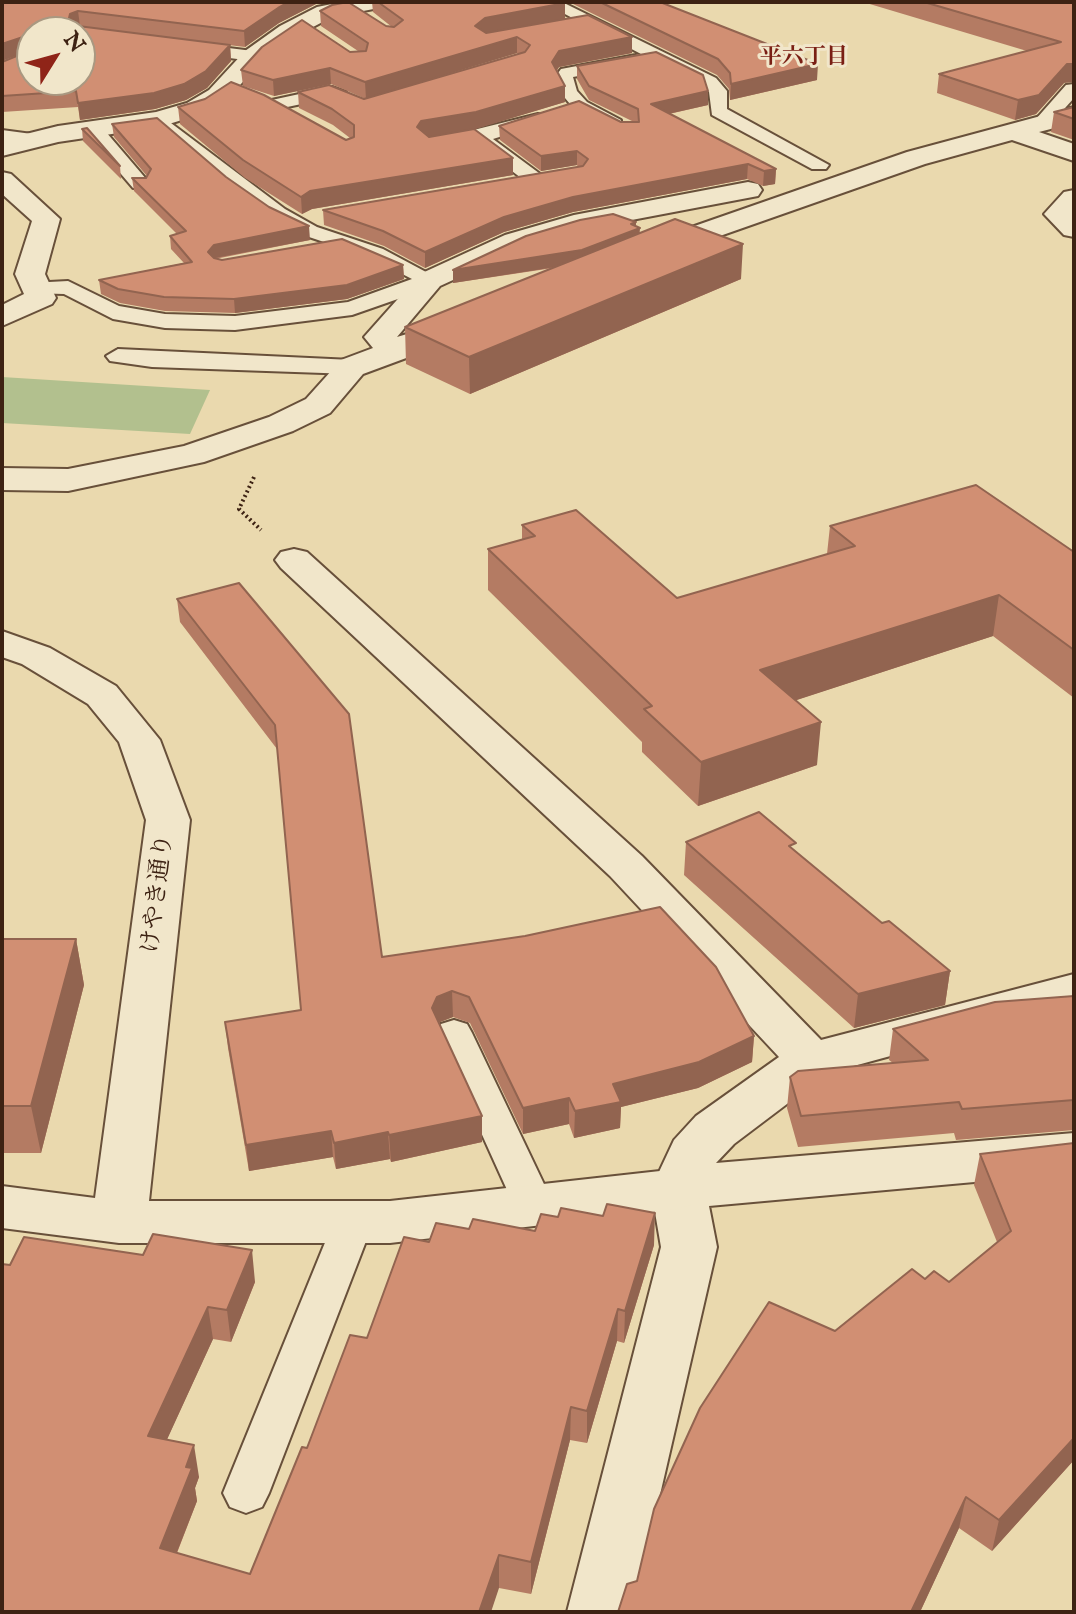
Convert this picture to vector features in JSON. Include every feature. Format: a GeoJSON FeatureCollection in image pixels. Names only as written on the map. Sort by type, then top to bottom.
{"type":"FeatureCollection","features":[{"type":"Feature","properties":{"kind":"street"},"geometry":{"type":"LineString","coordinates":[[2,148],[32,140],[159,119],[196,108],[224,89],[253,56],[301,24],[325,12],[349,7],[374,11]]}},
{"type":"Feature","properties":{"kind":"street"},"geometry":{"type":"LineString","coordinates":[[622,262],[859,176],[1011,131],[1035,111],[1073,97]]}},
{"type":"Feature","properties":{"kind":"street"},"geometry":{"type":"LineString","coordinates":[[392,351],[380,337],[430,280],[515,241],[574,223],[750,189],[926,130]]}},
{"type":"Feature","properties":{"kind":"street"},"geometry":{"type":"LineString","coordinates":[[1011,131],[1074,153]]}},
{"type":"Feature","properties":{"kind":"street"},"geometry":{"type":"LineString","coordinates":[[2,180],[46,219],[30,274],[41,298],[2,317]]}},
{"type":"Feature","properties":{"kind":"street"},"geometry":{"type":"LineString","coordinates":[[1074,198],[1058,214],[1074,229]]}},
{"type":"Feature","properties":{"kind":"street"},"geometry":{"type":"LineString","coordinates":[[2,479],[68,480],[192,455],[281,424],[318,406],[352,367],[482,318]]}},
{"type":"Feature","properties":{"kind":"street"},"geometry":{"type":"LineString","coordinates":[[294,560],[626,866],[811,1060]]}},
{"type":"Feature","properties":{"kind":"street","name":"けやき通り"},"geometry":{"type":"LineString","coordinates":[[2,643],[36,656],[102,695],[139,740],[168,820],[119,1222]]}},
{"type":"Feature","properties":{"kind":"street"},"geometry":{"type":"LineString","coordinates":[[600,1612],[689,1247],[678,1189],[693,1154],[715,1130],[811,1060],[1074,990]]}},
{"type":"Feature","properties":{"kind":"street"},"geometry":{"type":"LineString","coordinates":[[2,1207],[119,1222],[390,1222],[533,1203],[1074,1153]]}},
{"type":"Feature","properties":{"kind":"lane"},"geometry":{"type":"LineString","coordinates":[[550,2],[710,82],[718,91],[718,111],[819,165]]}},
{"type":"Feature","properties":{"kind":"lane"},"geometry":{"type":"LineString","coordinates":[[560,28],[590,22]]}},
{"type":"Feature","properties":{"kind":"lane"},"geometry":{"type":"LineString","coordinates":[[301,24],[324,38]]}},
{"type":"Feature","properties":{"kind":"lane"},"geometry":{"type":"LineString","coordinates":[[174,46],[253,56]]}},
{"type":"Feature","properties":{"kind":"lane"},"geometry":{"type":"LineString","coordinates":[[566,111],[569,92],[564,77],[567,73],[658,56]]}},
{"type":"Feature","properties":{"kind":"lane"},"geometry":{"type":"LineString","coordinates":[[224,89],[299,118]]}},
{"type":"Feature","properties":{"kind":"lane"},"geometry":{"type":"LineString","coordinates":[[261,101],[332,92],[353,102]]}},
{"type":"Feature","properties":{"kind":"lane"},"geometry":{"type":"LineString","coordinates":[[429,145],[479,137],[566,111],[629,130]]}},
{"type":"Feature","properties":{"kind":"lane"},"geometry":{"type":"LineString","coordinates":[[159,119],[194,145],[236,184],[278,213],[341,243],[376,253],[430,280]]}},
{"type":"Feature","properties":{"kind":"lane"},"geometry":{"type":"LineString","coordinates":[[93,129],[140,184]]}},
{"type":"Feature","properties":{"kind":"lane"},"geometry":{"type":"LineString","coordinates":[[2,136],[32,140]]}},
{"type":"Feature","properties":{"kind":"lane"},"geometry":{"type":"LineString","coordinates":[[479,137],[536,180]]}},
{"type":"Feature","properties":{"kind":"lane"},"geometry":{"type":"LineString","coordinates":[[506,185],[562,176]]}},
{"type":"Feature","properties":{"kind":"lane"},"geometry":{"type":"LineString","coordinates":[[297,252],[341,243]]}},
{"type":"Feature","properties":{"kind":"lane"},"geometry":{"type":"LineString","coordinates":[[38,288],[68,287],[113,312],[165,321],[235,323],[352,308],[430,280]]}},
{"type":"Feature","properties":{"kind":"lane"},"geometry":{"type":"LineString","coordinates":[[118,356],[352,367]]}},
{"type":"Feature","properties":{"kind":"lane"},"geometry":{"type":"LineString","coordinates":[[454,1033],[533,1203]]}},
{"type":"Feature","properties":{"kind":"lane"},"geometry":{"type":"LineString","coordinates":[[246,1493],[353,1223]]}},
{"type":"Feature","properties":{"kind":"path"},"geometry":{"type":"LineString","coordinates":[[281,424],[239,509],[294,560]]}},
{"type":"Feature","properties":{"kind":"green space"},"geometry":{"type":"Polygon","coordinates":[[[2,377],[210,390],[190,434],[2,423],[2,377]]]}},
{"type":"Feature","properties":{"kind":"building"},"geometry":{"type":"Polygon","coordinates":[[[2,2],[289,2],[244,31],[78,11],[70,16],[16,16],[16,39],[2,44],[2,2]]]}},
{"type":"Feature","properties":{"kind":"building"},"geometry":{"type":"Polygon","coordinates":[[[348,2],[386,26],[394,27],[403,20],[378,2],[563,2],[485,18],[475,26],[486,33],[588,15],[632,37],[559,51],[552,62],[565,86],[476,112],[421,121],[417,127],[429,137],[474,129],[513,158],[310,191],[301,197],[243,160],[178,107],[205,99],[231,82],[264,95],[346,140],[354,137],[354,125],[332,109],[298,92],[329,85],[364,99],[525,52],[530,45],[517,37],[365,82],[330,68],[273,80],[241,70],[262,47],[302,20],[350,52],[366,51],[368,43],[320,11],[348,2]]]}},
{"type":"Feature","properties":{"kind":"building"},"geometry":{"type":"Polygon","coordinates":[[[600,2],[660,2],[818,64],[731,84],[730,73],[718,59],[600,2]]]}},
{"type":"Feature","properties":{"kind":"building"},"geometry":{"type":"Polygon","coordinates":[[[924,2],[1074,2],[1074,64],[1067,64],[1039,95],[1018,100],[939,74],[1061,42],[924,2]]]}},
{"type":"Feature","properties":{"kind":"building"},"geometry":{"type":"Polygon","coordinates":[[[96,28],[230,45],[206,71],[184,84],[154,93],[78,103],[77,96],[96,96],[96,28]]]}},
{"type":"Feature","properties":{"kind":"building"},"geometry":{"type":"Polygon","coordinates":[[[656,52],[703,75],[708,91],[651,104],[776,169],[764,171],[748,164],[573,197],[504,217],[425,252],[383,231],[323,210],[583,166],[588,159],[577,151],[541,156],[499,126],[579,101],[621,122],[639,122],[638,109],[589,86],[577,66],[656,52]]]}},
{"type":"Feature","properties":{"kind":"building"},"geometry":{"type":"Polygon","coordinates":[[[16,56],[16,95],[2,96],[2,62],[16,56]]]}},
{"type":"Feature","properties":{"kind":"building"},"geometry":{"type":"Polygon","coordinates":[[[1074,107],[1074,119],[1054,112],[1074,107]]]}},
{"type":"Feature","properties":{"kind":"building"},"geometry":{"type":"Polygon","coordinates":[[[157,118],[226,177],[269,207],[309,226],[214,245],[208,252],[214,258],[222,260],[342,239],[403,265],[347,285],[234,299],[164,297],[118,289],[99,280],[192,262],[170,236],[186,231],[132,178],[146,178],[151,169],[112,124],[157,118]]]}},
{"type":"Feature","properties":{"kind":"building"},"geometry":{"type":"Polygon","coordinates":[[[87,128],[120,166],[82,129],[87,128]]]}},
{"type":"Feature","properties":{"kind":"building"},"geometry":{"type":"Polygon","coordinates":[[[613,214],[636,222],[631,224],[640,228],[582,250],[453,270],[526,236],[613,214]]]}},
{"type":"Feature","properties":{"kind":"building"},"geometry":{"type":"Polygon","coordinates":[[[675,219],[743,244],[469,357],[405,327],[675,219]]]}},
{"type":"Feature","properties":{"kind":"building"},"geometry":{"type":"Polygon","coordinates":[[[976,485],[1074,552],[1074,650],[999,595],[760,670],[821,722],[701,762],[644,709],[652,706],[488,549],[535,536],[522,525],[576,510],[677,598],[855,546],[830,526],[976,485]]]}},
{"type":"Feature","properties":{"kind":"building"},"geometry":{"type":"Polygon","coordinates":[[[239,583],[349,714],[382,957],[525,936],[660,907],[716,967],[754,1036],[699,1062],[613,1084],[621,1102],[575,1111],[569,1098],[523,1108],[469,997],[452,991],[437,997],[432,1008],[482,1116],[334,1143],[331,1131],[246,1145],[225,1022],[301,1010],[275,725],[177,599],[239,583]]]}},
{"type":"Feature","properties":{"kind":"building"},"geometry":{"type":"Polygon","coordinates":[[[759,812],[796,843],[789,846],[882,923],[889,921],[950,971],[858,994],[686,842],[759,812]]]}},
{"type":"Feature","properties":{"kind":"building"},"geometry":{"type":"Polygon","coordinates":[[[2,939],[76,939],[31,1106],[2,1106],[2,939]]]}},
{"type":"Feature","properties":{"kind":"building"},"geometry":{"type":"Polygon","coordinates":[[[1074,996],[1074,1100],[962,1109],[959,1102],[801,1116],[790,1077],[798,1071],[928,1060],[893,1029],[995,1002],[1074,996]]]}},
{"type":"Feature","properties":{"kind":"building"},"geometry":{"type":"Polygon","coordinates":[[[1074,1143],[1074,1438],[999,1520],[966,1497],[911,1612],[618,1612],[627,1584],[637,1581],[654,1509],[700,1408],[769,1302],[835,1331],[912,1269],[925,1279],[934,1271],[949,1282],[1011,1231],[980,1154],[1074,1143]]]}},
{"type":"Feature","properties":{"kind":"building"},"geometry":{"type":"Polygon","coordinates":[[[607,1204],[655,1213],[625,1311],[618,1309],[587,1411],[571,1407],[531,1562],[499,1555],[479,1612],[2,1612],[2,1264],[10,1265],[24,1237],[143,1255],[153,1234],[252,1250],[227,1310],[208,1307],[148,1436],[194,1445],[186,1467],[192,1468],[160,1548],[250,1574],[302,1447],[307,1448],[350,1335],[367,1338],[404,1237],[429,1242],[436,1223],[469,1229],[473,1219],[535,1231],[541,1214],[558,1217],[561,1208],[603,1216],[607,1204]]]}},
{"type":"Feature","properties":{"kind":"district","name":"平六丁目"},"geometry":{"type":"Point","coordinates":[804,58]}}]}
